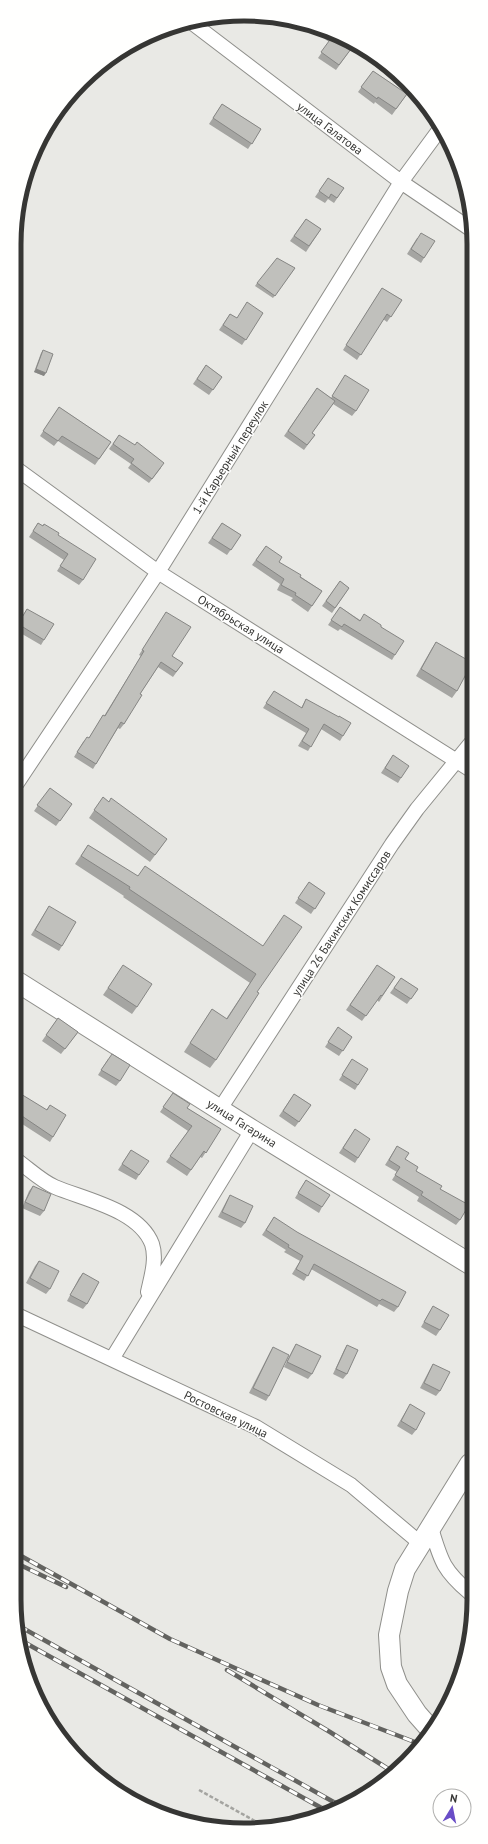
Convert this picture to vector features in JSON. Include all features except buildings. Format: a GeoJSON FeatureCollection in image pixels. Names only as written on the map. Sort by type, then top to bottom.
{"type":"FeatureCollection","features":[{"type":"Feature","properties":{"kind":"main road","name":"улица Гагарина"},"geometry":{"type":"LineString","coordinates":[[21,984],[252,1130],[467,1262]]}},
{"type":"Feature","properties":{"kind":"main road"},"geometry":{"type":"LineString","coordinates":[[428,1726],[417,1714],[397,1684],[391,1668],[389,1651],[390,1630],[398,1591],[405,1569],[467,1469]]}},
{"type":"Feature","properties":{"kind":"street","name":"улица Галатова"},"geometry":{"type":"LineString","coordinates":[[196,26],[401,182],[467,226]]}},
{"type":"Feature","properties":{"kind":"street","name":"1-й Карьерный переулок"},"geometry":{"type":"LineString","coordinates":[[21,777],[158,572],[401,182],[437,133]]}},
{"type":"Feature","properties":{"kind":"street","name":"Октябрьская улица"},"geometry":{"type":"LineString","coordinates":[[21,472],[158,572],[467,767]]}},
{"type":"Feature","properties":{"kind":"street","name":"улица 26 Бакинских Комиссаров"},"geometry":{"type":"LineString","coordinates":[[220,1109],[392,844],[456,759],[467,747]]}},
{"type":"Feature","properties":{"kind":"street"},"geometry":{"type":"LineString","coordinates":[[112,1359],[252,1130]]}},
{"type":"Feature","properties":{"kind":"street"},"geometry":{"type":"LineString","coordinates":[[21,1163],[53,1186],[120,1212],[143,1228],[152,1245],[154,1266],[145,1304]]}},
{"type":"Feature","properties":{"kind":"street","name":"Ростовская улица"},"geometry":{"type":"LineString","coordinates":[[21,1317],[256,1427],[351,1485],[426,1536]]}},
{"type":"Feature","properties":{"kind":"street"},"geometry":{"type":"LineString","coordinates":[[426,1536],[438,1554],[447,1572],[467,1589]]}},
{"type":"Feature","properties":{"kind":"path"},"geometry":{"type":"LineString","coordinates":[[199,1790],[259,1823]]}},
{"type":"Feature","properties":{"kind":"railway"},"geometry":{"type":"LineString","coordinates":[[21,1556],[170,1639],[318,1705],[416,1742]]}},
{"type":"Feature","properties":{"kind":"railway"},"geometry":{"type":"LineString","coordinates":[[21,1565],[66,1587]]}},
{"type":"Feature","properties":{"kind":"railway"},"geometry":{"type":"LineString","coordinates":[[23,1628],[336,1803]]}},
{"type":"Feature","properties":{"kind":"railway"},"geometry":{"type":"LineString","coordinates":[[25,1643],[323,1808]]}},
{"type":"Feature","properties":{"kind":"railway"},"geometry":{"type":"LineString","coordinates":[[227,1670],[389,1770]]}}]}
